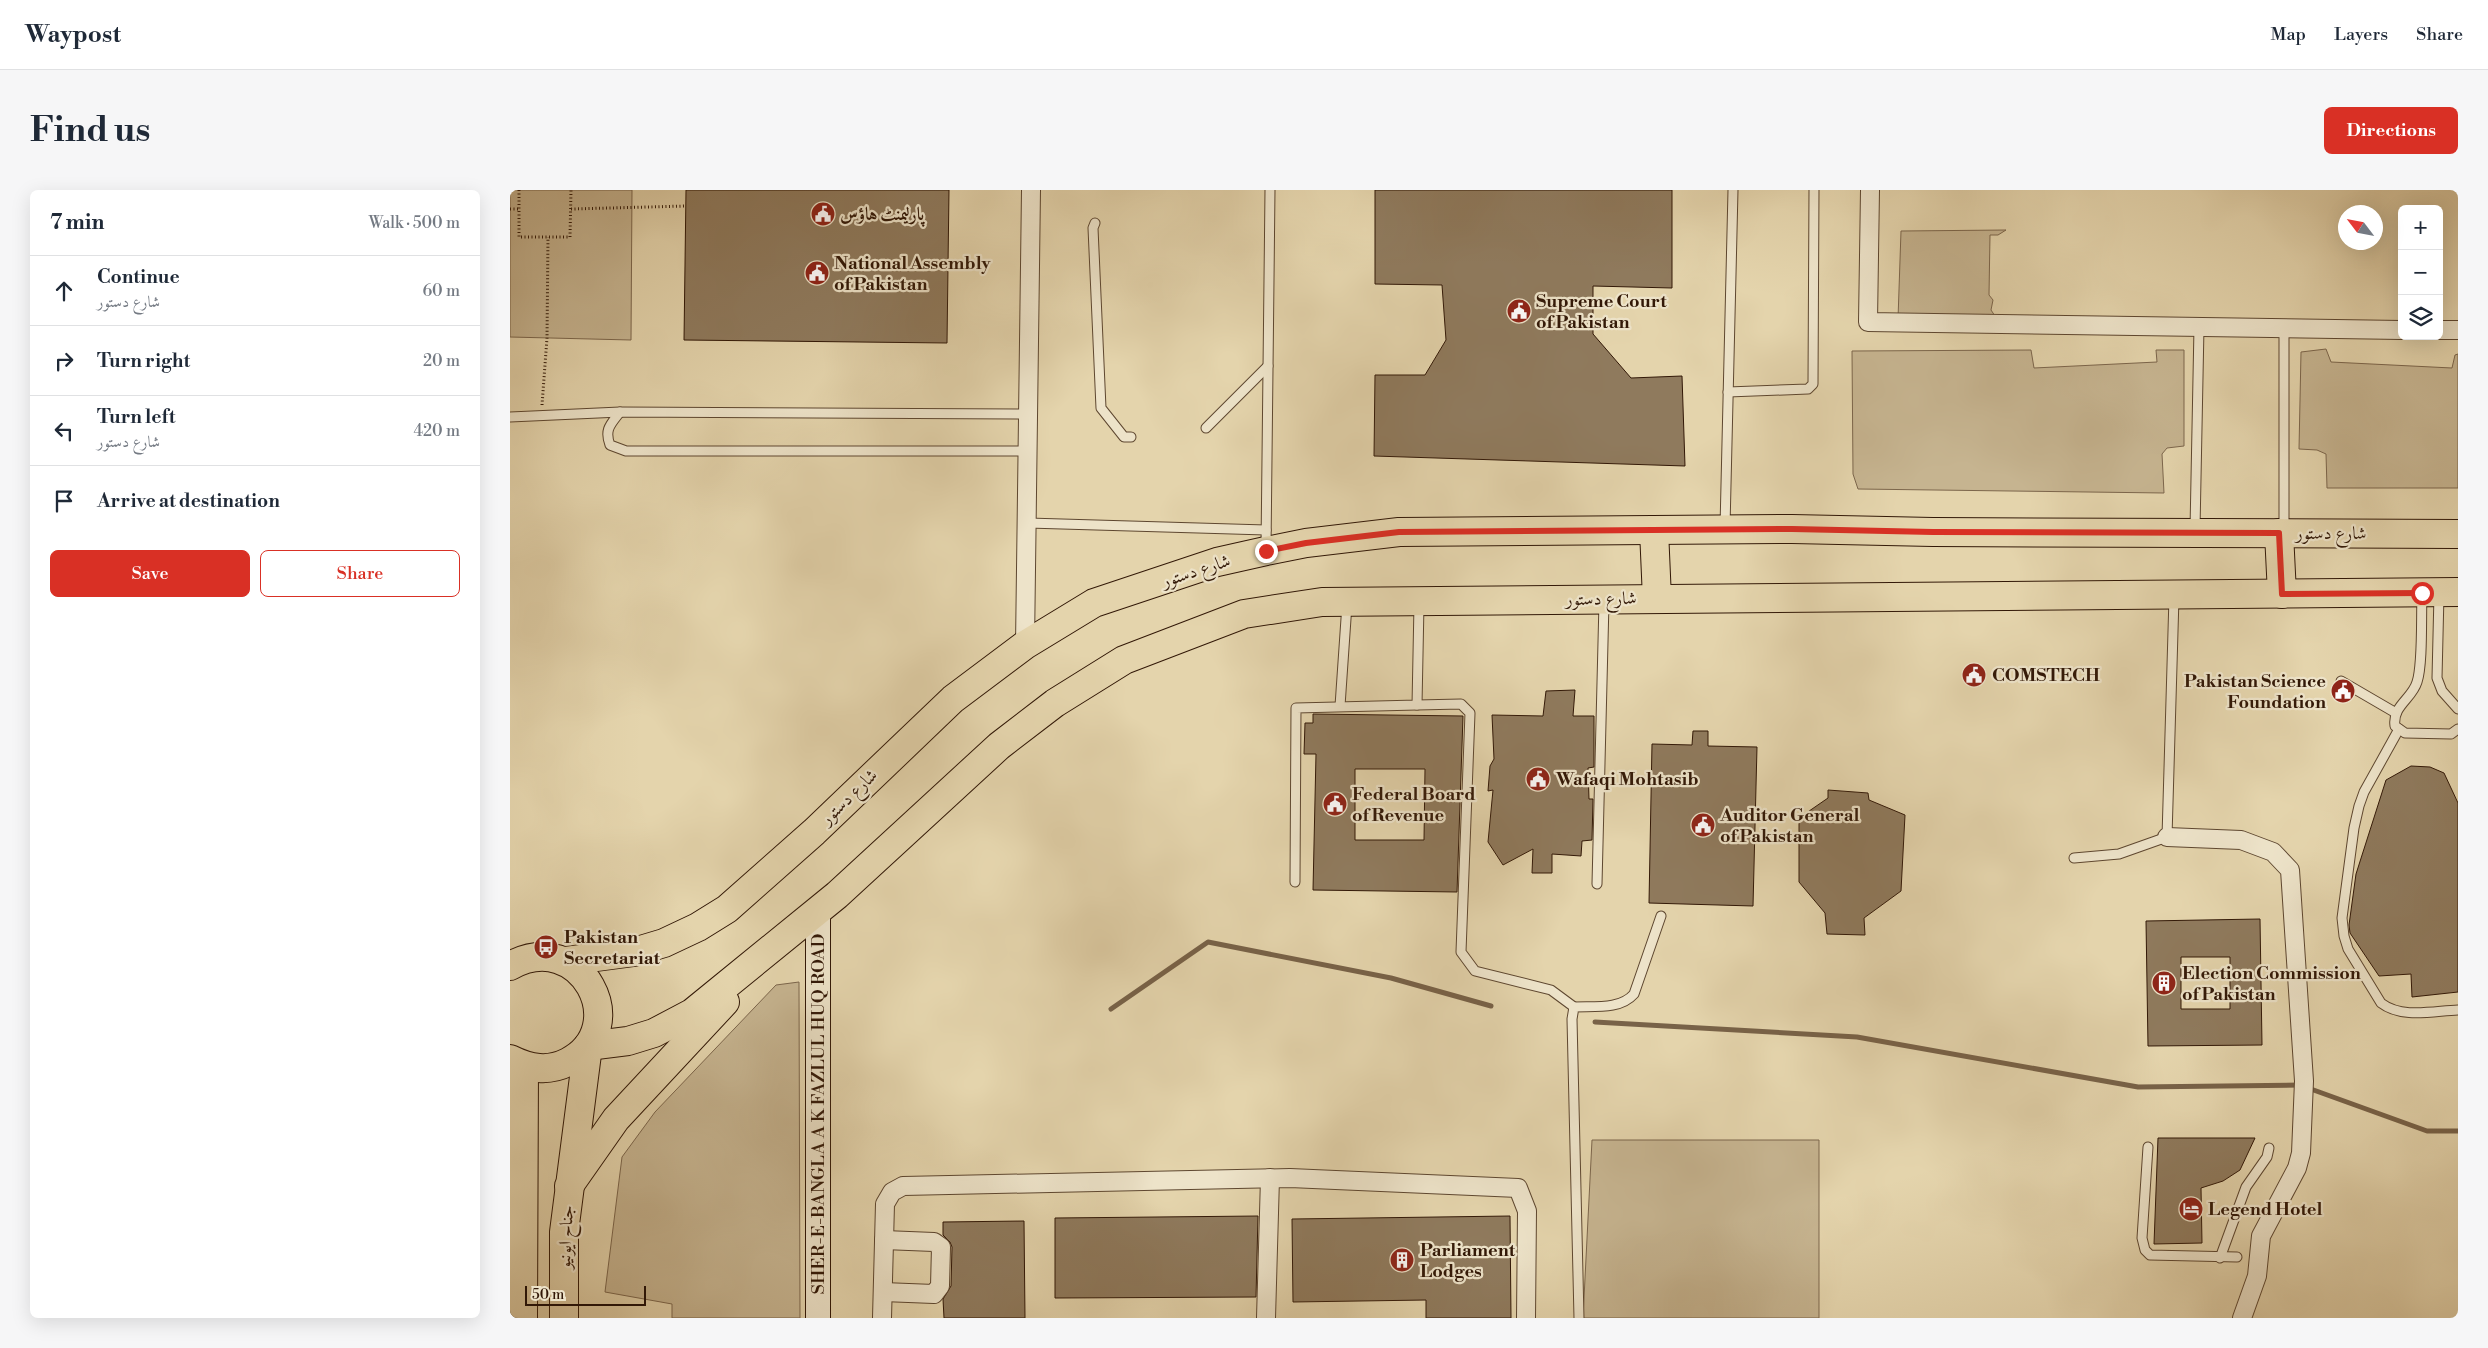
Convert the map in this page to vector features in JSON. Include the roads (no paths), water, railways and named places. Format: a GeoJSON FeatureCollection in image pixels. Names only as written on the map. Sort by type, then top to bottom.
{"type":"FeatureCollection","features":[{"type":"Feature","properties":{"kind":"main road","name":"شارع دستور"},"geometry":{"type":"LineString","coordinates":[[566,961],[634,952],[664,943],[698,927],[727,909],[806,838],[953,699],[1026,645],[1094,603],[1217,562],[1266,540],[1306,543],[1399,532],[1654,530],[2458,534]]}},
{"type":"Feature","properties":{"kind":"main road"},"geometry":{"type":"LineString","coordinates":[[1654,530],[1657,599]]}},
{"type":"Feature","properties":{"kind":"main road"},"geometry":{"type":"LineString","coordinates":[[2282,533],[2282,594]]}},
{"type":"Feature","properties":{"kind":"main road","name":"شارع دستور"},"geometry":{"type":"LineString","coordinates":[[588,1046],[628,1041],[654,1033],[692,1012],[818,910],[999,746],[1054,703],[1124,660],[1244,614],[1322,602],[2440,592]]}},
{"type":"Feature","properties":{"kind":"main road"},"geometry":{"type":"LineString","coordinates":[[510,966],[521,960],[536,956],[552,956],[566,961]]}},
{"type":"Feature","properties":{"kind":"main road"},"geometry":{"type":"LineString","coordinates":[[569,1186],[616,1120],[731,996],[758,959]]}},
{"type":"Feature","properties":{"kind":"main road","name":"جناح ایونیو"},"geometry":{"type":"LineString","coordinates":[[564,1318],[564,1232],[569,1186],[588,1046],[595,1031],[598,1015],[597,998],[590,983],[580,970],[566,961]]}},
{"type":"Feature","properties":{"kind":"main road"},"geometry":{"type":"LineString","coordinates":[[523,1318],[517,1175],[517,1063],[542,1069],[559,1066],[575,1058],[588,1046]]}},
{"type":"Feature","properties":{"kind":"street"},"geometry":{"type":"LineString","coordinates":[[1026,645],[1031,190]]}},
{"type":"Feature","properties":{"kind":"street"},"geometry":{"type":"LineString","coordinates":[[1870,190],[1868,322],[2398,330]]}},
{"type":"Feature","properties":{"kind":"street"},"geometry":{"type":"LineString","coordinates":[[2443,330],[2458,330]]}},
{"type":"Feature","properties":{"kind":"street"},"geometry":{"type":"LineString","coordinates":[[2167,837],[2241,840],[2273,852],[2290,870],[2304,1081],[2301,1153],[2297,1168],[2261,1236],[2254,1257],[2257,1276],[2242,1318]]}},
{"type":"Feature","properties":{"kind":"street","name":"SHER-E-BANGLA A K FAZLUL HUQ ROAD"},"geometry":{"type":"LineString","coordinates":[[818,910],[818,1318]]}},
{"type":"Feature","properties":{"kind":"street"},"geometry":{"type":"LineString","coordinates":[[1266,1318],[1270,1178]]}},
{"type":"Feature","properties":{"kind":"street"},"geometry":{"type":"LineString","coordinates":[[882,1318],[886,1204],[892,1192],[903,1186],[1270,1178],[1518,1188],[1527,1211],[1526,1318]]}},
{"type":"Feature","properties":{"kind":"street"},"geometry":{"type":"LineString","coordinates":[[883,1292],[934,1294],[940,1286],[941,1247],[934,1242],[884,1240]]}},
{"type":"Feature","properties":{"kind":"lane"},"geometry":{"type":"LineString","coordinates":[[1028,523],[1266,540],[1270,190]]}},
{"type":"Feature","properties":{"kind":"lane"},"geometry":{"type":"LineString","coordinates":[[1725,530],[1733,190]]}},
{"type":"Feature","properties":{"kind":"lane"},"geometry":{"type":"LineString","coordinates":[[1728,392],[1808,389],[1813,384],[1814,190]]}},
{"type":"Feature","properties":{"kind":"lane"},"geometry":{"type":"LineString","coordinates":[[1095,222],[1093,228],[1101,408],[1124,437],[1131,437]]}},
{"type":"Feature","properties":{"kind":"lane"},"geometry":{"type":"LineString","coordinates":[[2195,533],[2199,327]]}},
{"type":"Feature","properties":{"kind":"lane"},"geometry":{"type":"LineString","coordinates":[[2282,533],[2284,328]]}},
{"type":"Feature","properties":{"kind":"lane"},"geometry":{"type":"LineString","coordinates":[[1206,428],[1268,366]]}},
{"type":"Feature","properties":{"kind":"lane"},"geometry":{"type":"LineString","coordinates":[[510,417],[620,412],[1029,414]]}},
{"type":"Feature","properties":{"kind":"lane"},"geometry":{"type":"LineString","coordinates":[[620,412],[607,427],[607,436],[610,445],[626,451],[1029,451]]}},
{"type":"Feature","properties":{"kind":"lane"},"geometry":{"type":"LineString","coordinates":[[2440,592],[2437,678],[2442,691],[2458,709]]}},
{"type":"Feature","properties":{"kind":"lane"},"geometry":{"type":"LineString","coordinates":[[2440,592],[2418,678],[2412,691],[2396,713],[2395,726],[2405,733],[2451,734],[2457,732]]}},
{"type":"Feature","properties":{"kind":"lane"},"geometry":{"type":"LineString","coordinates":[[2074,858],[2119,854],[2167,837],[2174,595]]}},
{"type":"Feature","properties":{"kind":"lane"},"geometry":{"type":"LineString","coordinates":[[1597,884],[1604,599]]}},
{"type":"Feature","properties":{"kind":"lane"},"geometry":{"type":"LineString","coordinates":[[1417,705],[1419,601]]}},
{"type":"Feature","properties":{"kind":"lane"},"geometry":{"type":"LineString","coordinates":[[1340,706],[1347,602]]}},
{"type":"Feature","properties":{"kind":"lane"},"geometry":{"type":"LineString","coordinates":[[2342,681],[2396,713]]}},
{"type":"Feature","properties":{"kind":"lane"},"geometry":{"type":"LineString","coordinates":[[1295,882],[1296,708],[1461,704],[1470,713],[1461,952],[1475,971],[1551,990],[1574,1007],[1616,1005],[1628,1001],[1634,994],[1661,916]]}},
{"type":"Feature","properties":{"kind":"lane"},"geometry":{"type":"LineString","coordinates":[[2399,729],[2364,792],[2359,806],[2354,828],[2344,909],[2344,936],[2348,949],[2377,995],[2389,1009],[2402,1013],[2458,1010]]}},
{"type":"Feature","properties":{"kind":"lane"},"geometry":{"type":"LineString","coordinates":[[1574,1007],[1572,1019],[1579,1318]]}},
{"type":"Feature","properties":{"kind":"lane"},"geometry":{"type":"LineString","coordinates":[[2148,1147],[2142,1238],[2145,1250],[2150,1255],[2237,1257]]}},
{"type":"Feature","properties":{"kind":"lane"},"geometry":{"type":"LineString","coordinates":[[2220,1258],[2246,1187],[2267,1157],[2269,1148]]}},
{"type":"Feature","properties":{"kind":"waterway"},"geometry":{"type":"LineString","coordinates":[[1111,1009],[1208,942],[1391,978],[1491,1006]]}},
{"type":"Feature","properties":{"kind":"waterway"},"geometry":{"type":"LineString","coordinates":[[1595,1022],[1857,1037],[2138,1087],[2300,1085]]}},
{"type":"Feature","properties":{"kind":"waterway"},"geometry":{"type":"LineString","coordinates":[[2308,1088],[2427,1131],[2458,1131]]}},
{"type":"Feature","properties":{"kind":"place","name":"پارلیمنٹ ہاؤس"},"geometry":{"type":"Point","coordinates":[823,214]}},
{"type":"Feature","properties":{"kind":"place","name":"National Assembly of Pakistan"},"geometry":{"type":"Point","coordinates":[817,273]}},
{"type":"Feature","properties":{"kind":"place","name":"Supreme Court of Pakistan"},"geometry":{"type":"Point","coordinates":[1519,311]}},
{"type":"Feature","properties":{"kind":"place","name":"COMSTECH"},"geometry":{"type":"Point","coordinates":[1974,675]}},
{"type":"Feature","properties":{"kind":"place","name":"Pakistan Science Foundation"},"geometry":{"type":"Point","coordinates":[2343,691]}},
{"type":"Feature","properties":{"kind":"place","name":"Wafaqi Mohtasib"},"geometry":{"type":"Point","coordinates":[1538,779]}},
{"type":"Feature","properties":{"kind":"place","name":"Federal Board of Revenue"},"geometry":{"type":"Point","coordinates":[1335,804]}},
{"type":"Feature","properties":{"kind":"place","name":"Auditor General of Pakistan"},"geometry":{"type":"Point","coordinates":[1703,825]}},
{"type":"Feature","properties":{"kind":"place","name":"Pakistan Secretariat"},"geometry":{"type":"Point","coordinates":[546,947]}},
{"type":"Feature","properties":{"kind":"place","name":"Election Commission of Pakistan"},"geometry":{"type":"Point","coordinates":[2164,983]}},
{"type":"Feature","properties":{"kind":"place","name":"Legend Hotel"},"geometry":{"type":"Point","coordinates":[2191,1209]}},
{"type":"Feature","properties":{"kind":"place","name":"Parliament Lodges"},"geometry":{"type":"Point","coordinates":[1402,1260]}}]}
